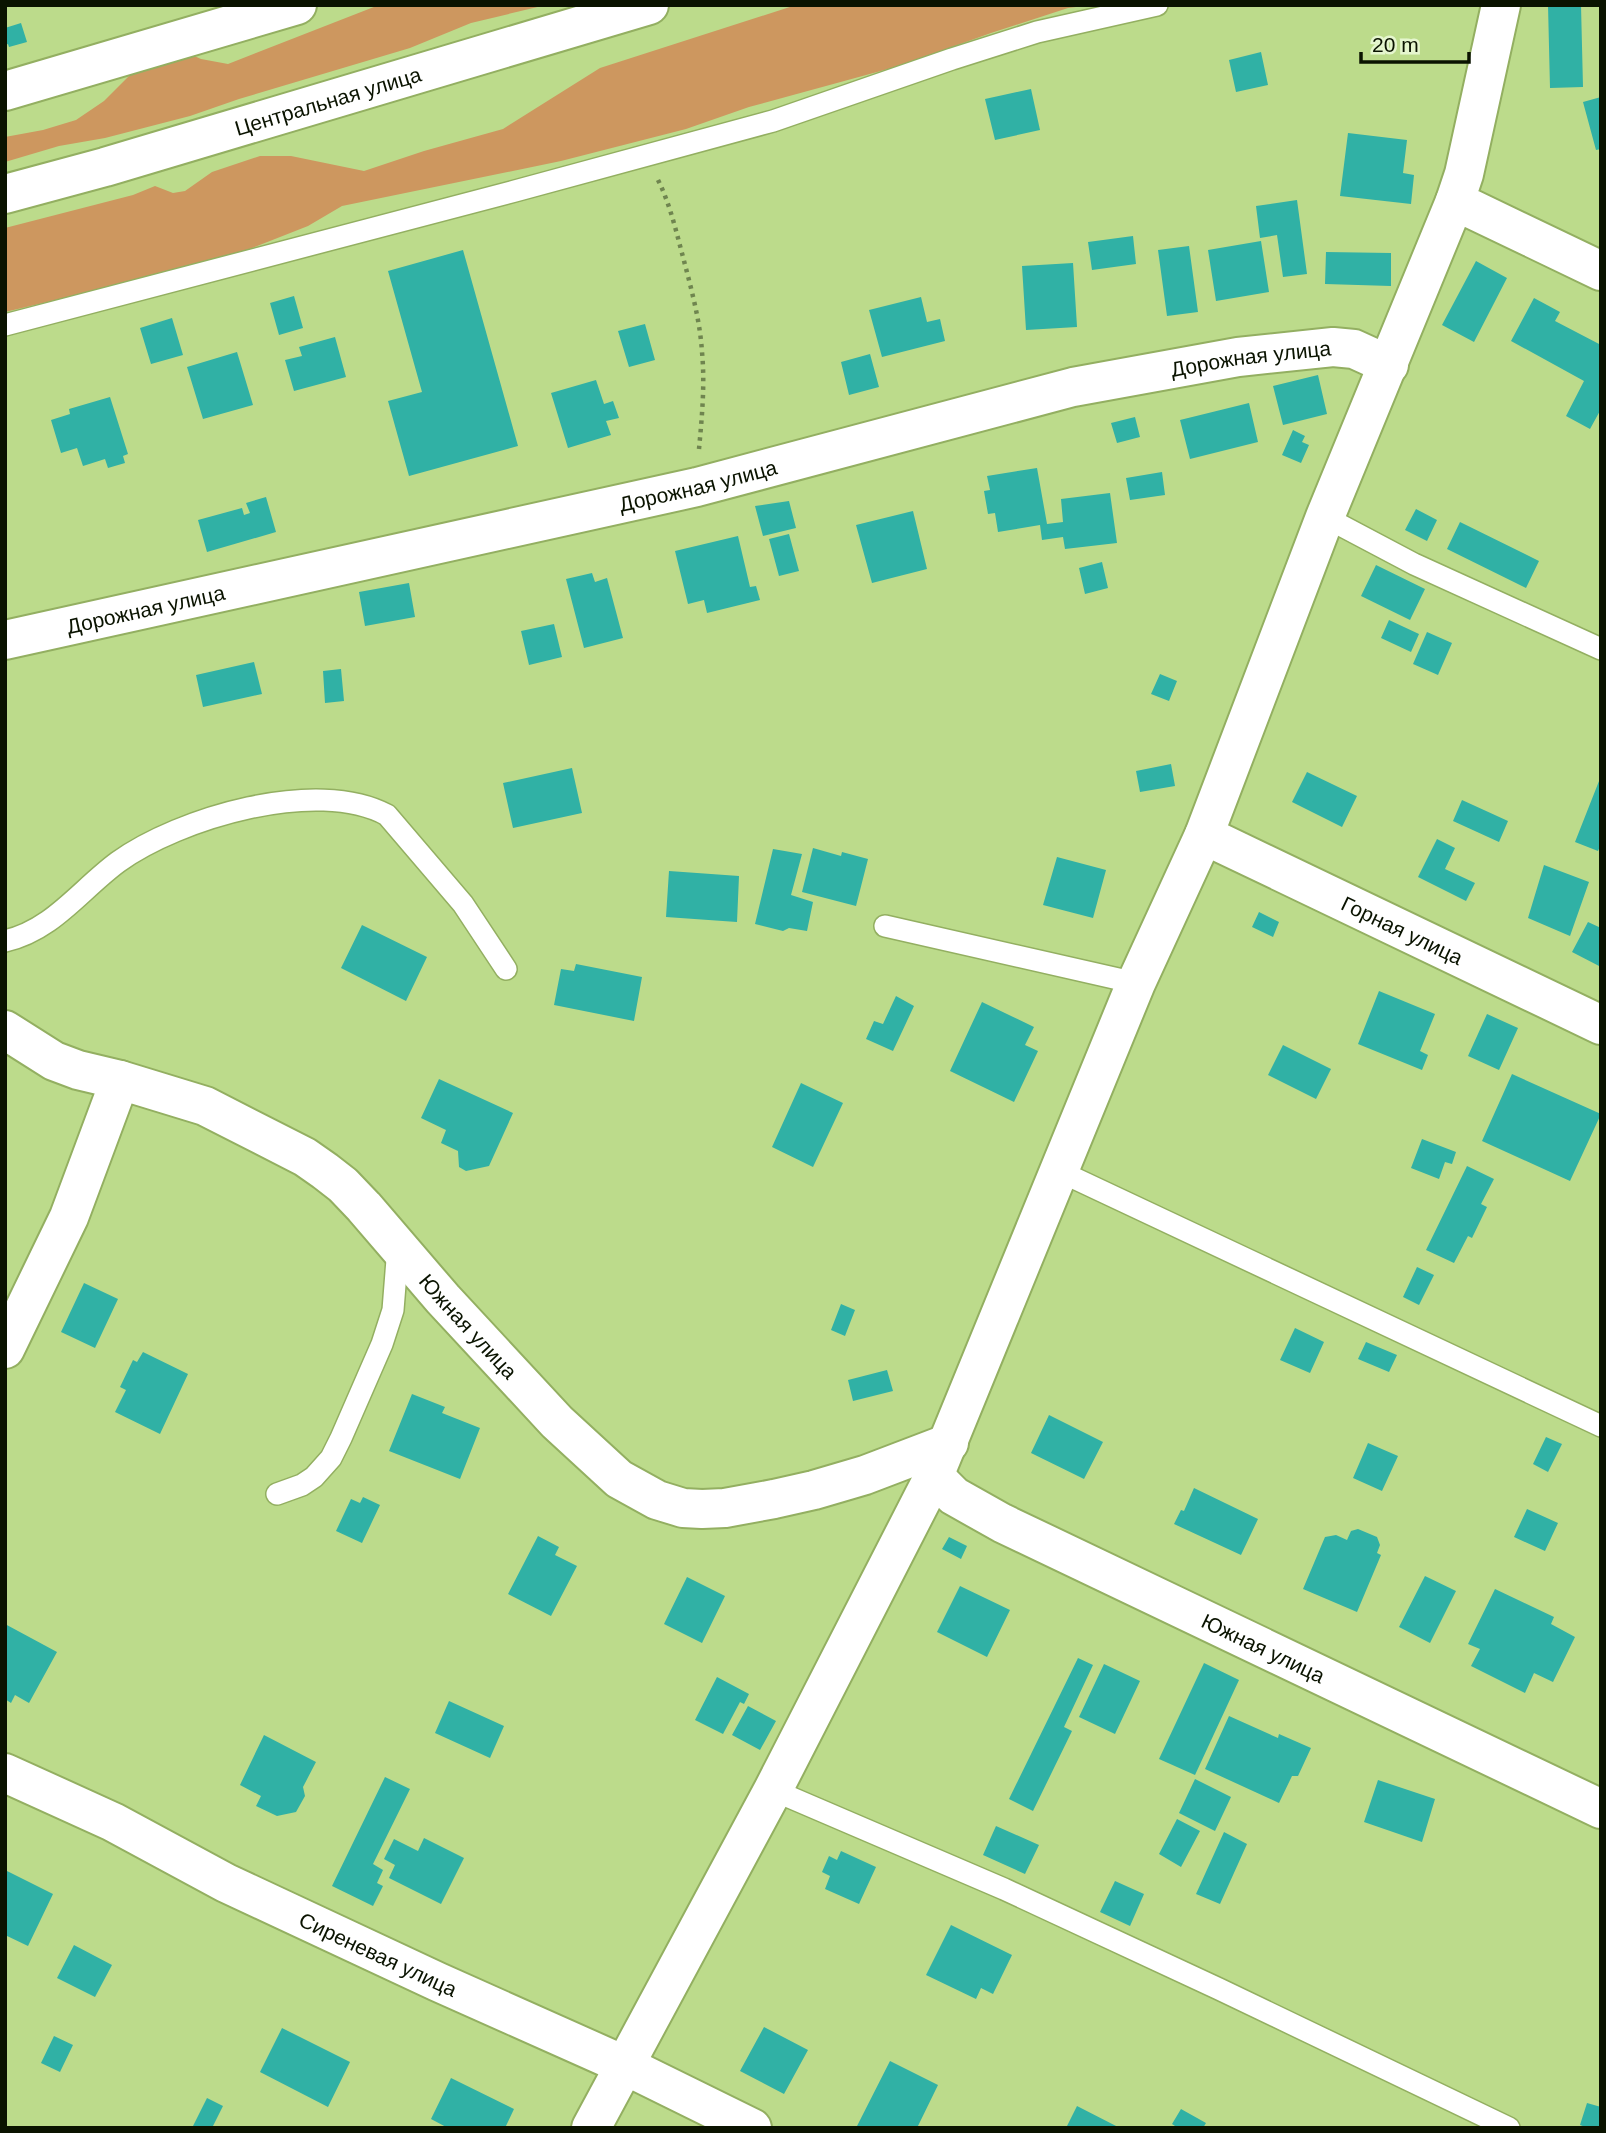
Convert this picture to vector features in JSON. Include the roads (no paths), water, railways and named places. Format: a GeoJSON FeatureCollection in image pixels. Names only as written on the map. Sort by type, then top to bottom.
{"type":"FeatureCollection","features":[{"type":"Feature","properties":{"kind":"street"},"geometry":{"type":"LineString","coordinates":[[5,91],[296,5]]}},
{"type":"Feature","properties":{"kind":"street","name":"Центральная улица"},"geometry":{"type":"LineString","coordinates":[[5,194],[105,167],[649,5]]}},
{"type":"Feature","properties":{"kind":"street"},"geometry":{"type":"LineString","coordinates":[[591,2128],[773,1790],[941,1460],[1136,983],[1204,835],[1325,517],[1455,201],[1464,174],[1501,5]]}},
{"type":"Feature","properties":{"kind":"street"},"geometry":{"type":"LineString","coordinates":[[1455,201],[1601,271]]}},
{"type":"Feature","properties":{"kind":"street","name":"Дорожная улица"},"geometry":{"type":"LineString","coordinates":[[5,640],[685,489],[1073,387],[1238,357],[1333,347],[1354,349],[1389,365]]}},
{"type":"Feature","properties":{"kind":"street","name":"Горная улица"},"geometry":{"type":"LineString","coordinates":[[1204,835],[1601,1025]]}},
{"type":"Feature","properties":{"kind":"street","name":"Южная улица"},"geometry":{"type":"LineString","coordinates":[[5,1030],[54,1060],[78,1070],[205,1106],[304,1157],[343,1185],[496,1358],[557,1422],[619,1479],[657,1500],[683,1508],[725,1508],[941,1460],[954,1496],[1002,1523],[1601,1809]]}},
{"type":"Feature","properties":{"kind":"street"},"geometry":{"type":"LineString","coordinates":[[5,1349],[69,1217],[120,1080]]}},
{"type":"Feature","properties":{"kind":"street","name":"Сиреневая улица"},"geometry":{"type":"LineString","coordinates":[[5,1773],[113,1822],[226,1883],[624,2065],[752,2128]]}},
{"type":"Feature","properties":{"kind":"lane"},"geometry":{"type":"LineString","coordinates":[[5,325],[773,121],[1037,32],[1157,5]]}},
{"type":"Feature","properties":{"kind":"lane"},"geometry":{"type":"LineString","coordinates":[[1325,517],[1414,564],[1601,649]]}},
{"type":"Feature","properties":{"kind":"lane"},"geometry":{"type":"LineString","coordinates":[[5,941],[33,931],[52,920],[116,864],[146,844],[177,830],[266,804],[292,800],[332,800],[359,804],[387,815],[463,905],[506,969]]}},
{"type":"Feature","properties":{"kind":"lane"},"geometry":{"type":"LineString","coordinates":[[885,926],[1136,983]]}},
{"type":"Feature","properties":{"kind":"lane"},"geometry":{"type":"LineString","coordinates":[[1059,1171],[1601,1426]]}},
{"type":"Feature","properties":{"kind":"lane"},"geometry":{"type":"LineString","coordinates":[[277,1494],[314,1477],[331,1458],[341,1438],[382,1344],[393,1310],[398,1247]]}},
{"type":"Feature","properties":{"kind":"lane"},"geometry":{"type":"LineString","coordinates":[[773,1790],[1004,1889],[1231,1994],[1509,2128]]}}]}
